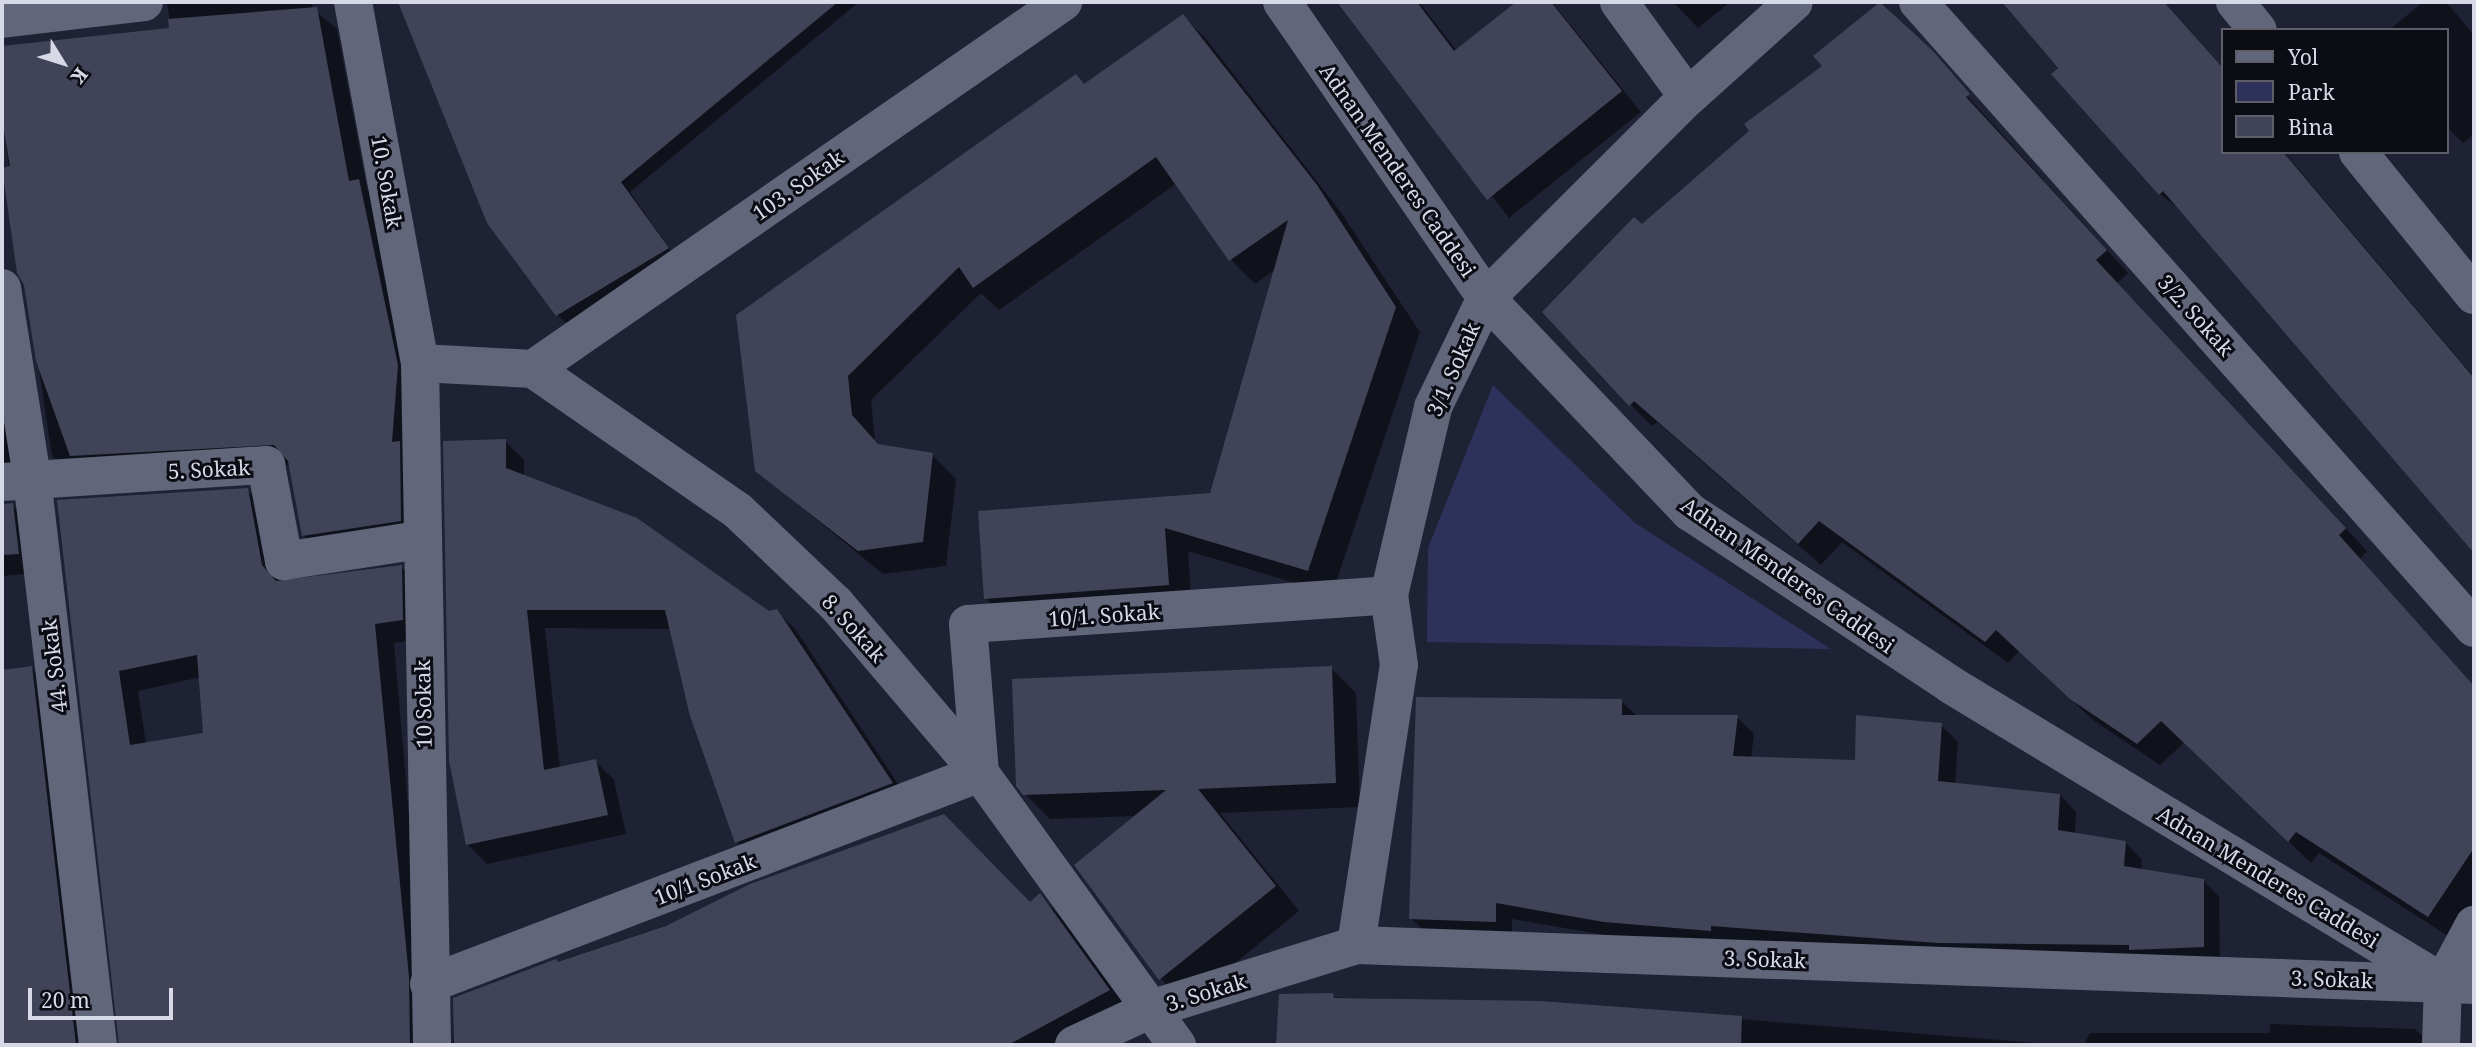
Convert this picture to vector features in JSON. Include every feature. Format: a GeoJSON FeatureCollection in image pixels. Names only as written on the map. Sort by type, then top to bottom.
{"type":"FeatureCollection","features":[{"type":"Feature","properties":{"kind":"street"},"geometry":{"type":"LineString","coordinates":[[2,19],[144,2]]}},
{"type":"Feature","properties":{"kind":"street","name":"10. Sokak"},"geometry":{"type":"LineString","coordinates":[[354,2],[420,363]]}},
{"type":"Feature","properties":{"kind":"street","name":"103. Sokak"},"geometry":{"type":"LineString","coordinates":[[533,369],[1063,2]]}},
{"type":"Feature","properties":{"kind":"street","name":"Adnan Menderes Caddesi"},"geometry":{"type":"LineString","coordinates":[[1282,2],[1486,298],[1690,512],[1951,685],[2459,984]]}},
{"type":"Feature","properties":{"kind":"street"},"geometry":{"type":"LineString","coordinates":[[1619,2],[1688,97]]}},
{"type":"Feature","properties":{"kind":"street","name":"3/1. Sokak"},"geometry":{"type":"LineString","coordinates":[[1356,945],[1399,666],[1389,595],[1433,407],[1486,298],[1688,97],[1794,2]]}},
{"type":"Feature","properties":{"kind":"street","name":"3/2. Sokak"},"geometry":{"type":"LineString","coordinates":[[1918,2],[2474,628]]}},
{"type":"Feature","properties":{"kind":"street"},"geometry":{"type":"LineString","coordinates":[[2235,2],[2256,28]]}},
{"type":"Feature","properties":{"kind":"street"},"geometry":{"type":"LineString","coordinates":[[2360,154],[2474,295]]}},
{"type":"Feature","properties":{"kind":"street","name":"44. Sokak"},"geometry":{"type":"LineString","coordinates":[[2,288],[17,480],[98,1045]]}},
{"type":"Feature","properties":{"kind":"street"},"geometry":{"type":"LineString","coordinates":[[420,363],[533,369]]}},
{"type":"Feature","properties":{"kind":"street","name":"10 Sokak"},"geometry":{"type":"LineString","coordinates":[[420,363],[420,540],[432,1045]]}},
{"type":"Feature","properties":{"kind":"street","name":"8. Sokak"},"geometry":{"type":"LineString","coordinates":[[533,369],[738,511],[835,604],[980,773],[1177,1045]]}},
{"type":"Feature","properties":{"kind":"street","name":"5. Sokak"},"geometry":{"type":"LineString","coordinates":[[17,480],[266,465],[284,561],[420,540]]}},
{"type":"Feature","properties":{"kind":"street","name":"10/1. Sokak"},"geometry":{"type":"LineString","coordinates":[[980,773],[968,624],[1389,595]]}},
{"type":"Feature","properties":{"kind":"street","name":"10/1 Sokak"},"geometry":{"type":"LineString","coordinates":[[429,984],[980,773]]}},
{"type":"Feature","properties":{"kind":"street"},"geometry":{"type":"LineString","coordinates":[[2441,1045],[2474,925]]}},
{"type":"Feature","properties":{"kind":"street","name":"3. Sokak"},"geometry":{"type":"LineString","coordinates":[[1074,1045],[1151,1009],[1356,945],[2459,984]]}},
{"type":"Feature","properties":{"kind":"green space"},"geometry":{"type":"Polygon","coordinates":[[[1493,385],[1635,523],[1831,649],[1427,642],[1428,548],[1493,385]]]}},
{"type":"Feature","properties":{"kind":"building"},"geometry":{"type":"Polygon","coordinates":[[[398,2],[838,2],[621,182],[669,248],[556,316],[487,223],[398,2]]]}},
{"type":"Feature","properties":{"kind":"building"},"geometry":{"type":"Polygon","coordinates":[[[1337,2],[1417,2],[1454,51],[1516,2],[1551,2],[1622,91],[1487,200],[1337,2]]]}},
{"type":"Feature","properties":{"kind":"building"},"geometry":{"type":"Polygon","coordinates":[[[1880,2],[1933,51],[1970,94],[1966,97],[2107,250],[2096,260],[2346,528],[2339,535],[2474,686],[2474,848],[2428,917],[2296,832],[2288,842],[2161,721],[2137,744],[2070,699],[1996,630],[1985,642],[1819,521],[1798,544],[1634,401],[1629,406],[1542,312],[1634,217],[1642,224],[1749,131],[1744,124],[1822,66],[1813,56],[1880,2]]]}},
{"type":"Feature","properties":{"kind":"building"},"geometry":{"type":"Polygon","coordinates":[[[2002,2],[2164,2],[2220,65],[2220,154],[2285,154],[2474,378],[2474,553],[2163,191],[2159,195],[2051,74],[2058,68],[2002,2]]]}},
{"type":"Feature","properties":{"kind":"building"},"geometry":{"type":"Polygon","coordinates":[[[317,7],[349,181],[359,179],[398,365],[392,442],[400,441],[401,521],[302,536],[288,461],[274,445],[70,456],[36,361],[24,285],[17,273],[2,168],[10,166],[2,120],[2,46],[169,28],[168,19],[317,7]]]}},
{"type":"Feature","properties":{"kind":"building"},"geometry":{"type":"Polygon","coordinates":[[[1183,14],[1317,185],[1396,307],[1308,571],[1165,528],[1169,585],[984,599],[978,511],[1210,493],[1288,220],[1229,261],[1156,157],[973,288],[959,267],[848,376],[852,415],[878,444],[933,453],[923,542],[858,551],[755,471],[736,315],[1076,74],[1084,84],[1183,14]]]}},
{"type":"Feature","properties":{"kind":"building"},"geometry":{"type":"Polygon","coordinates":[[[506,439],[506,468],[637,518],[769,611],[777,609],[893,783],[735,843],[690,716],[665,610],[527,610],[544,770],[596,759],[608,815],[466,845],[449,761],[443,441],[506,439]]]}},
{"type":"Feature","properties":{"kind":"building"},"geometry":{"type":"Polygon","coordinates":[[[248,488],[262,565],[276,581],[402,565],[403,620],[375,624],[409,977],[410,1045],[119,1045],[57,500],[248,488]],[[197,655],[119,671],[130,745],[203,733],[197,655]]]}},
{"type":"Feature","properties":{"kind":"building"},"geometry":{"type":"Polygon","coordinates":[[[13,503],[19,554],[2,555],[2,504],[13,503]]]}},
{"type":"Feature","properties":{"kind":"building"},"geometry":{"type":"Polygon","coordinates":[[[32,666],[76,1045],[2,1045],[2,670],[32,666]]]}},
{"type":"Feature","properties":{"kind":"building"},"geometry":{"type":"Polygon","coordinates":[[[1332,666],[1336,783],[1198,789],[1276,886],[1159,980],[1074,865],[1166,790],[1023,795],[1016,786],[1012,679],[1332,666]]]}},
{"type":"Feature","properties":{"kind":"building"},"geometry":{"type":"Polygon","coordinates":[[[1416,697],[1622,699],[1622,715],[1738,715],[1733,756],[1855,760],[1856,715],[1942,723],[1938,781],[2060,794],[2058,830],[2126,841],[2124,866],[2204,879],[2204,947],[2129,950],[2129,945],[1938,943],[1711,926],[1711,931],[1604,922],[1496,903],[1496,922],[1409,919],[1416,697]]]}},
{"type":"Feature","properties":{"kind":"building"},"geometry":{"type":"Polygon","coordinates":[[[944,814],[1030,902],[1040,893],[1110,990],[1008,1045],[454,1045],[453,998],[556,959],[558,962],[666,926],[750,884],[944,814]]]}},
{"type":"Feature","properties":{"kind":"building"},"geometry":{"type":"Polygon","coordinates":[[[1333,993],[1334,998],[1540,1001],[1742,1016],[1741,1045],[1276,1045],[1279,994],[1333,993]]]}}]}
